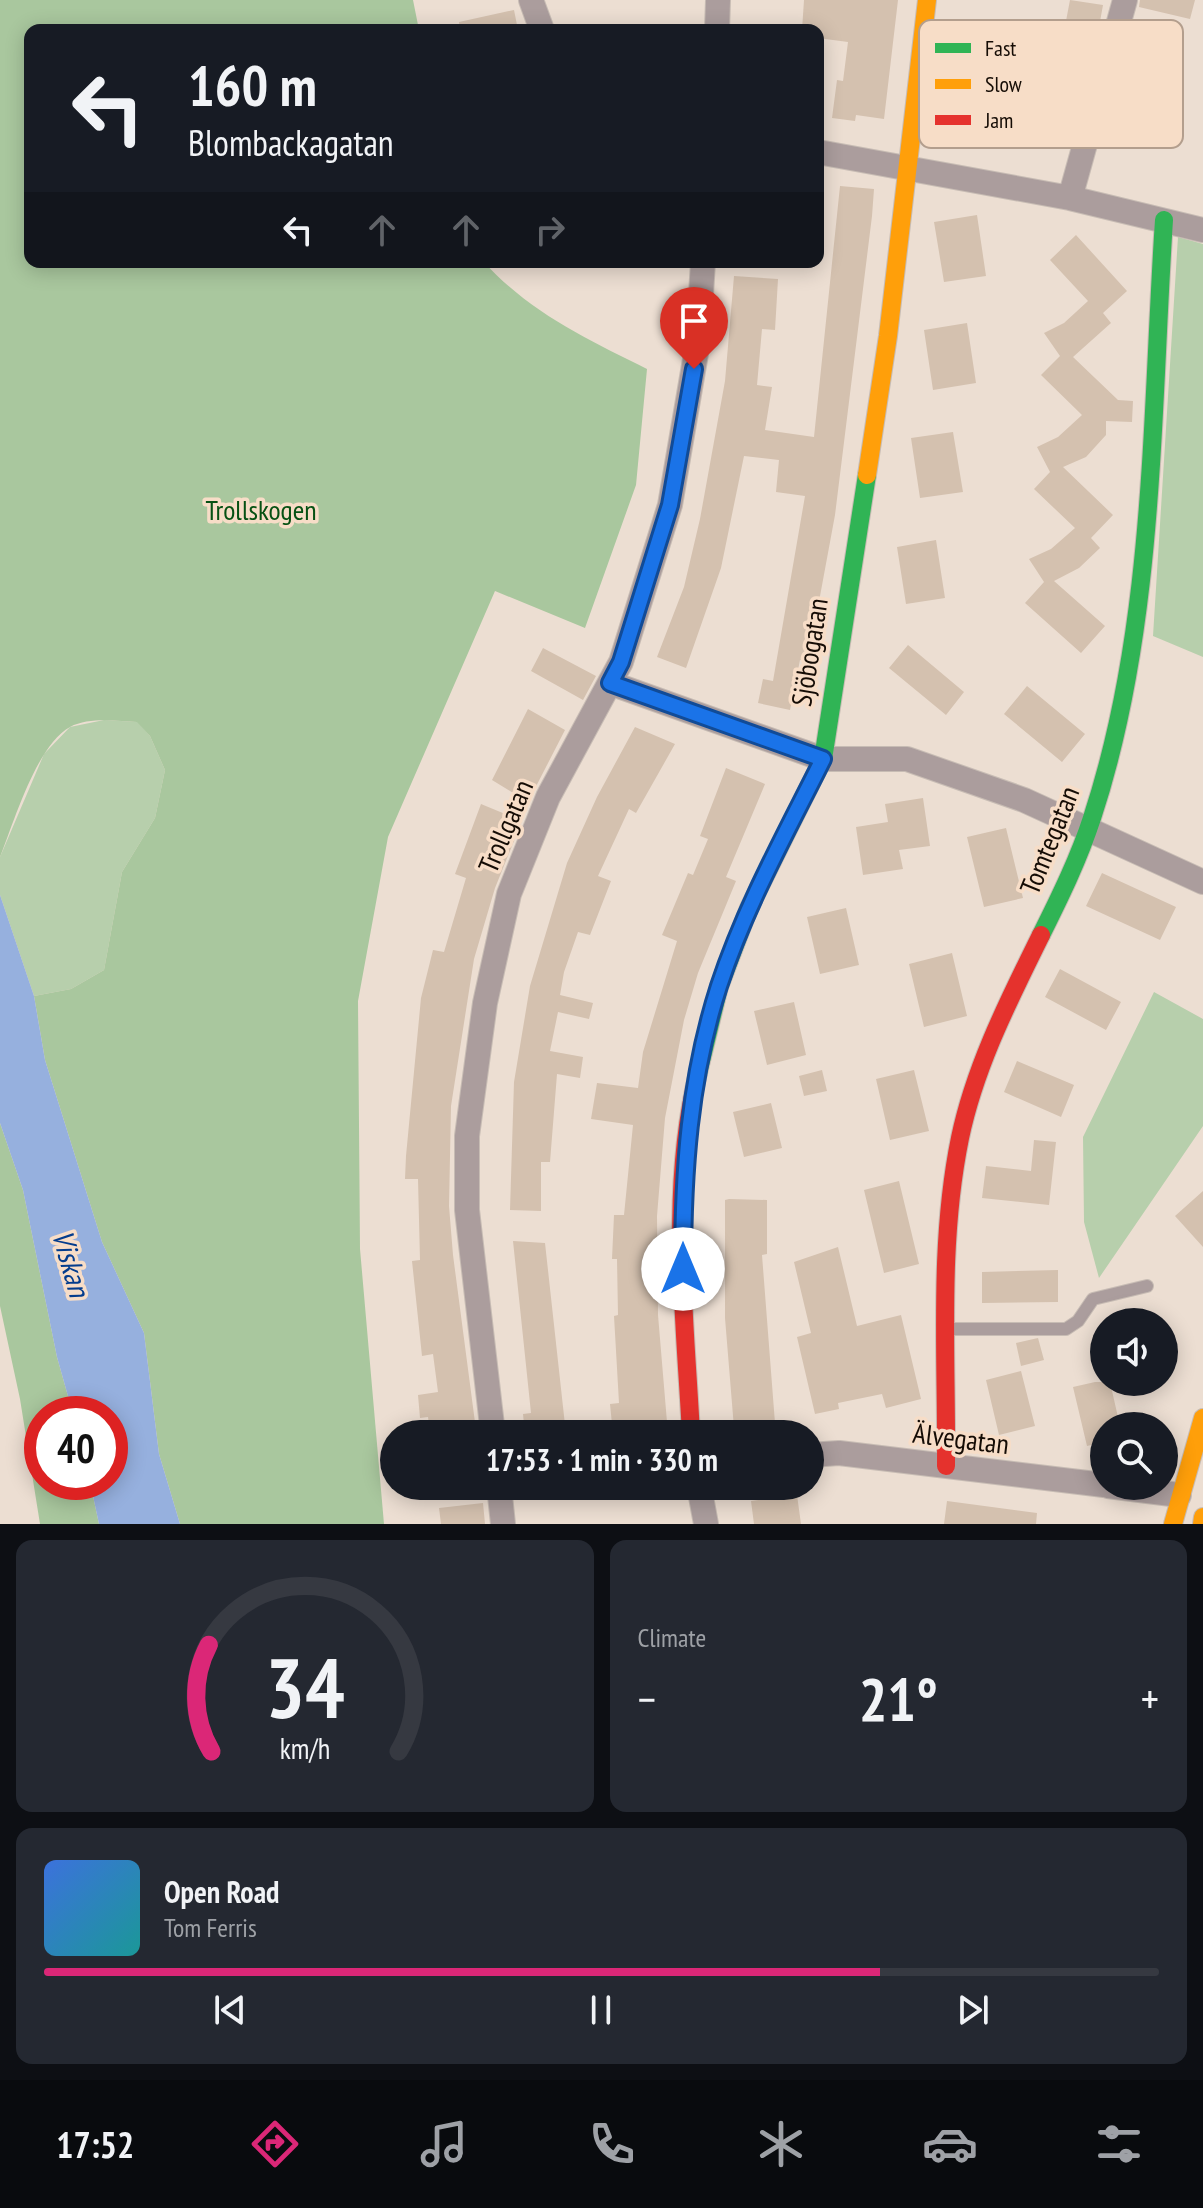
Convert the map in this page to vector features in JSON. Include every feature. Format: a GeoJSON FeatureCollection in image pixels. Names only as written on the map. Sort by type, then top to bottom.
{"type":"FeatureCollection","features":[{"type":"Feature","properties":{"kind":"street"},"geometry":{"type":"LineString","coordinates":[[531,0],[540,24]]}},
{"type":"Feature","properties":{"kind":"street"},"geometry":{"type":"LineString","coordinates":[[717,24],[718,0]]}},
{"type":"Feature","properties":{"kind":"street","name":"Sjöbogatan"},"geometry":{"type":"LineString","coordinates":[[925,20],[927,0]]}},
{"type":"Feature","properties":{"kind":"street"},"geometry":{"type":"LineString","coordinates":[[1119,20],[1125,0]]}},
{"type":"Feature","properties":{"kind":"street","name":"Sjöbogatan"},"geometry":{"type":"LineString","coordinates":[[690,1420],[683,1269],[683,1170],[696,1080],[719,987],[749,908],[823,759],[888,336],[919,67]]}},
{"type":"Feature","properties":{"kind":"street"},"geometry":{"type":"LineString","coordinates":[[1070,198],[1084,148]]}},
{"type":"Feature","properties":{"kind":"street"},"geometry":{"type":"LineString","coordinates":[[824,153],[1070,198],[1203,230]]}},
{"type":"Feature","properties":{"kind":"street","name":"Tomtegatan"},"geometry":{"type":"LineString","coordinates":[[946,1466],[950,1217],[956,1154],[970,1096],[1001,1013],[1089,830],[1130,658],[1164,220]]}},
{"type":"Feature","properties":{"kind":"street","name":"Trollgatan"},"geometry":{"type":"LineString","coordinates":[[491,1420],[467,1210],[467,1136],[485,1003],[509,894],[548,797],[621,662],[670,505],[698,342],[703,268]]}},
{"type":"Feature","properties":{"kind":"street"},"geometry":{"type":"LineString","coordinates":[[610,683],[823,759],[907,759],[1024,800],[1203,882]]}},
{"type":"Feature","properties":{"kind":"street"},"geometry":{"type":"LineString","coordinates":[[1173,1524],[1203,1418]]}},
{"type":"Feature","properties":{"kind":"street","name":"Älvegatan"},"geometry":{"type":"LineString","coordinates":[[824,1454],[839,1453],[1090,1484]]}},
{"type":"Feature","properties":{"kind":"street"},"geometry":{"type":"LineString","coordinates":[[500,1500],[503,1524]]}},
{"type":"Feature","properties":{"kind":"street"},"geometry":{"type":"LineString","coordinates":[[702,1500],[706,1524]]}},
{"type":"Feature","properties":{"kind":"street"},"geometry":{"type":"LineString","coordinates":[[1202,1524],[1203,1517]]}},
{"type":"Feature","properties":{"kind":"lane"},"geometry":{"type":"LineString","coordinates":[[948,1329],[1066,1329],[1078,1321],[1093,1299],[1147,1286]]}},
{"type":"Feature","properties":{"kind":"green space","name":"Trollskogen"},"geometry":{"type":"Polygon","coordinates":[[[0,0],[413,0],[418,24],[24,24],[24,268],[490,268],[540,310],[581,336],[647,369],[636,485],[585,628],[495,591],[388,837],[358,1001],[360,1249],[384,1524],[180,1524],[159,1454],[144,1333],[102,1242],[45,1060],[34,996],[71,989],[104,970],[122,872],[155,818],[165,770],[150,736],[137,722],[94,721],[78,724],[58,737],[47,750],[19,805],[0,857],[0,0]]]}},
{"type":"Feature","properties":{"kind":"green space"},"geometry":{"type":"Polygon","coordinates":[[[1178,237],[1203,244],[1203,657],[1153,636],[1178,237]]]}},
{"type":"Feature","properties":{"kind":"green space"},"geometry":{"type":"Polygon","coordinates":[[[104,720],[138,722],[150,736],[165,770],[155,818],[122,872],[104,970],[71,989],[34,996],[0,895],[0,857],[44,754],[70,727],[104,720]]]}},
{"type":"Feature","properties":{"kind":"green space"},"geometry":{"type":"Polygon","coordinates":[[[1154,992],[1203,1019],[1203,1126],[1099,1278],[1084,1222],[1083,1137],[1154,992]]]}},
{"type":"Feature","properties":{"kind":"green space"},"geometry":{"type":"Polygon","coordinates":[[[0,1123],[23,1190],[68,1396],[24,1396],[24,1424],[0,1306],[0,1123]]]}},
{"type":"Feature","properties":{"kind":"green space"},"geometry":{"type":"Polygon","coordinates":[[[36,1500],[94,1500],[99,1524],[40,1524],[36,1500]]]}},
{"type":"Feature","properties":{"kind":"water","name":"Viskan"},"geometry":{"type":"Polygon","coordinates":[[[0,895],[34,996],[45,1060],[102,1242],[144,1333],[159,1454],[180,1524],[99,1524],[94,1500],[128,1500],[128,1396],[68,1396],[23,1190],[0,1123],[0,895]]]}},
{"type":"Feature","properties":{"kind":"building"},"geometry":{"type":"Polygon","coordinates":[[[804,0],[898,0],[884,119],[856,115],[855,121],[832,118],[837,80],[843,81],[848,42],[824,39],[824,24],[802,24],[804,0]]]}},
{"type":"Feature","properties":{"kind":"building"},"geometry":{"type":"Polygon","coordinates":[[[1070,0],[1103,5],[1100,20],[1066,20],[1070,0]]]}},
{"type":"Feature","properties":{"kind":"building"},"geometry":{"type":"Polygon","coordinates":[[[1140,0],[1195,0],[1190,19],[1139,7],[1140,0]]]}},
{"type":"Feature","properties":{"kind":"building"},"geometry":{"type":"Polygon","coordinates":[[[514,10],[517,24],[459,24],[514,10]]]}},
{"type":"Feature","properties":{"kind":"building"},"geometry":{"type":"Polygon","coordinates":[[[840,186],[874,189],[872,216],[835,515],[808,661],[800,660],[790,710],[758,703],[763,679],[773,681],[805,496],[776,492],[779,460],[744,456],[721,568],[686,668],[657,657],[684,587],[700,519],[725,381],[734,276],[778,279],[775,330],[762,329],[757,385],[772,387],[765,430],[814,437],[840,186]]]}},
{"type":"Feature","properties":{"kind":"building"},"geometry":{"type":"Polygon","coordinates":[[[977,215],[986,276],[944,282],[934,222],[977,215]]]}},
{"type":"Feature","properties":{"kind":"building"},"geometry":{"type":"Polygon","coordinates":[[[1076,235],[1127,291],[1103,313],[1111,323],[1073,357],[1118,400],[1133,401],[1132,422],[1106,421],[1106,435],[1086,457],[1063,467],[1113,515],[1091,538],[1100,548],[1079,568],[1054,581],[1105,626],[1081,653],[1025,603],[1044,582],[1029,559],[1051,549],[1075,528],[1034,489],[1050,472],[1037,447],[1058,437],[1082,415],[1041,375],[1060,356],[1044,333],[1064,323],[1088,301],[1050,260],[1076,235]]]}},
{"type":"Feature","properties":{"kind":"building"},"geometry":{"type":"Polygon","coordinates":[[[967,323],[976,383],[933,390],[924,330],[967,323]]]}},
{"type":"Feature","properties":{"kind":"building"},"geometry":{"type":"Polygon","coordinates":[[[953,432],[963,492],[920,498],[911,438],[953,432]]]}},
{"type":"Feature","properties":{"kind":"building"},"geometry":{"type":"Polygon","coordinates":[[[936,540],[945,598],[906,604],[897,547],[936,540]]]}},
{"type":"Feature","properties":{"kind":"building"},"geometry":{"type":"Polygon","coordinates":[[[908,645],[964,692],[946,715],[889,668],[908,645]]]}},
{"type":"Feature","properties":{"kind":"building"},"geometry":{"type":"Polygon","coordinates":[[[543,648],[596,676],[583,700],[531,671],[543,648]]]}},
{"type":"Feature","properties":{"kind":"building"},"geometry":{"type":"Polygon","coordinates":[[[1027,686],[1085,734],[1062,762],[1004,714],[1027,686]]]}},
{"type":"Feature","properties":{"kind":"building"},"geometry":{"type":"Polygon","coordinates":[[[528,709],[565,730],[528,802],[492,780],[528,709]]]}},
{"type":"Feature","properties":{"kind":"building"},"geometry":{"type":"Polygon","coordinates":[[[635,727],[675,744],[636,813],[629,809],[598,876],[611,881],[590,935],[578,932],[564,972],[560,995],[593,1003],[589,1019],[558,1012],[550,1051],[583,1057],[580,1078],[557,1074],[550,1162],[541,1162],[541,1211],[510,1210],[514,1082],[530,986],[567,863],[597,797],[635,727]]]}},
{"type":"Feature","properties":{"kind":"building"},"geometry":{"type":"Polygon","coordinates":[[[726,768],[765,784],[726,877],[736,881],[698,973],[684,1020],[665,1118],[657,1216],[658,1315],[667,1420],[612,1420],[610,1404],[619,1403],[614,1316],[618,1315],[617,1259],[612,1259],[614,1215],[624,1215],[633,1125],[591,1119],[597,1083],[638,1088],[643,1052],[677,941],[662,935],[688,873],[693,875],[708,839],[700,836],[726,768]]]}},
{"type":"Feature","properties":{"kind":"building"},"geometry":{"type":"Polygon","coordinates":[[[923,798],[930,846],[899,850],[903,869],[863,875],[856,827],[888,822],[885,804],[923,798]]]}},
{"type":"Feature","properties":{"kind":"building"},"geometry":{"type":"Polygon","coordinates":[[[481,804],[522,821],[495,888],[474,959],[451,1106],[449,1206],[475,1420],[428,1420],[428,1417],[420,1418],[418,1395],[438,1392],[433,1354],[422,1356],[412,1261],[420,1260],[418,1179],[405,1179],[406,1156],[421,998],[433,950],[444,952],[466,878],[455,874],[481,804]]]}},
{"type":"Feature","properties":{"kind":"building"},"geometry":{"type":"Polygon","coordinates":[[[1006,828],[1023,898],[984,907],[967,837],[1006,828]]]}},
{"type":"Feature","properties":{"kind":"building"},"geometry":{"type":"Polygon","coordinates":[[[1102,873],[1176,907],[1160,940],[1086,906],[1102,873]]]}},
{"type":"Feature","properties":{"kind":"building"},"geometry":{"type":"Polygon","coordinates":[[[846,908],[859,965],[820,974],[807,917],[846,908]]]}},
{"type":"Feature","properties":{"kind":"building"},"geometry":{"type":"Polygon","coordinates":[[[952,953],[967,1016],[924,1027],[909,964],[952,953]]]}},
{"type":"Feature","properties":{"kind":"building"},"geometry":{"type":"Polygon","coordinates":[[[1060,969],[1121,1002],[1106,1030],[1045,997],[1060,969]]]}},
{"type":"Feature","properties":{"kind":"building"},"geometry":{"type":"Polygon","coordinates":[[[794,1002],[806,1055],[767,1065],[754,1011],[794,1002]]]}},
{"type":"Feature","properties":{"kind":"building"},"geometry":{"type":"Polygon","coordinates":[[[1017,1061],[1074,1085],[1061,1117],[1004,1092],[1017,1061]]]}},
{"type":"Feature","properties":{"kind":"building"},"geometry":{"type":"Polygon","coordinates":[[[822,1070],[827,1091],[804,1096],[799,1076],[822,1070]]]}},
{"type":"Feature","properties":{"kind":"building"},"geometry":{"type":"Polygon","coordinates":[[[914,1070],[929,1131],[890,1140],[876,1079],[914,1070]]]}},
{"type":"Feature","properties":{"kind":"building"},"geometry":{"type":"Polygon","coordinates":[[[771,1103],[782,1148],[744,1157],[733,1112],[771,1103]]]}},
{"type":"Feature","properties":{"kind":"building"},"geometry":{"type":"Polygon","coordinates":[[[1034,1140],[1056,1142],[1049,1205],[982,1198],[986,1166],[1031,1171],[1034,1140]]]}},
{"type":"Feature","properties":{"kind":"building"},"geometry":{"type":"Polygon","coordinates":[[[899,1181],[919,1264],[884,1273],[864,1190],[899,1181]]]}},
{"type":"Feature","properties":{"kind":"building"},"geometry":{"type":"Polygon","coordinates":[[[1203,1191],[1203,1247],[1175,1216],[1203,1191]]]}},
{"type":"Feature","properties":{"kind":"building"},"geometry":{"type":"Polygon","coordinates":[[[725,1200],[767,1200],[767,1254],[762,1255],[775,1420],[733,1420],[725,1318],[725,1200]]]}},
{"type":"Feature","properties":{"kind":"building"},"geometry":{"type":"Polygon","coordinates":[[[513,1241],[545,1243],[564,1420],[524,1420],[523,1414],[531,1413],[513,1241]]]}},
{"type":"Feature","properties":{"kind":"building"},"geometry":{"type":"Polygon","coordinates":[[[838,1247],[857,1326],[901,1315],[921,1399],[886,1408],[882,1394],[838,1403],[839,1409],[815,1414],[797,1337],[811,1333],[794,1262],[838,1247]]]}},
{"type":"Feature","properties":{"kind":"building"},"geometry":{"type":"Polygon","coordinates":[[[1058,1270],[1058,1302],[982,1303],[982,1272],[1058,1270]]]}},
{"type":"Feature","properties":{"kind":"building"},"geometry":{"type":"Polygon","coordinates":[[[1038,1338],[1044,1360],[1021,1366],[1016,1343],[1038,1338]]]}},
{"type":"Feature","properties":{"kind":"building"},"geometry":{"type":"Polygon","coordinates":[[[1021,1371],[1035,1426],[999,1435],[986,1380],[1021,1371]]]}},
{"type":"Feature","properties":{"kind":"building"},"geometry":{"type":"Polygon","coordinates":[[[1090,1383],[1090,1396],[1113,1396],[1117,1412],[1090,1412],[1090,1445],[1087,1446],[1073,1387],[1090,1383]]]}},
{"type":"Feature","properties":{"kind":"building"},"geometry":{"type":"Polygon","coordinates":[[[798,1500],[801,1524],[754,1524],[751,1501],[798,1500]]]}},
{"type":"Feature","properties":{"kind":"building"},"geometry":{"type":"Polygon","coordinates":[[[947,1501],[1037,1513],[1036,1524],[944,1524],[947,1501]]]}},
{"type":"Feature","properties":{"kind":"building"},"geometry":{"type":"Polygon","coordinates":[[[483,1503],[485,1524],[441,1524],[439,1508],[483,1503]]]}},
{"type":"Feature","properties":{"kind":"traffic: fast"},"geometry":{"type":"LineString","coordinates":[[1041,935],[1092,818],[1113,746],[1128,672],[1147,522],[1164,220]]}},
{"type":"Feature","properties":{"kind":"traffic: fast"},"geometry":{"type":"LineString","coordinates":[[698,1073],[719,987],[749,908],[823,759],[867,475]]}},
{"type":"Feature","properties":{"kind":"traffic: slow"},"geometry":{"type":"LineString","coordinates":[[925,20],[927,0]]}},
{"type":"Feature","properties":{"kind":"traffic: slow"},"geometry":{"type":"LineString","coordinates":[[867,475],[888,336],[919,69]]}},
{"type":"Feature","properties":{"kind":"traffic: slow"},"geometry":{"type":"LineString","coordinates":[[1173,1524],[1203,1418]]}},
{"type":"Feature","properties":{"kind":"traffic: slow"},"geometry":{"type":"LineString","coordinates":[[1202,1524],[1203,1517]]}},
{"type":"Feature","properties":{"kind":"traffic: jam"},"geometry":{"type":"LineString","coordinates":[[946,1466],[946,1260],[960,1138],[984,1059],[1041,935]]}},
{"type":"Feature","properties":{"kind":"traffic: jam"},"geometry":{"type":"LineString","coordinates":[[690,1420],[681,1208],[689,1117],[698,1073]]}},
{"type":"Feature","properties":{"kind":"route"},"geometry":{"type":"LineString","coordinates":[[683,1269],[683,1170],[696,1080],[719,987],[749,908],[823,759],[610,683],[621,662],[670,505],[694,369]]}}]}
